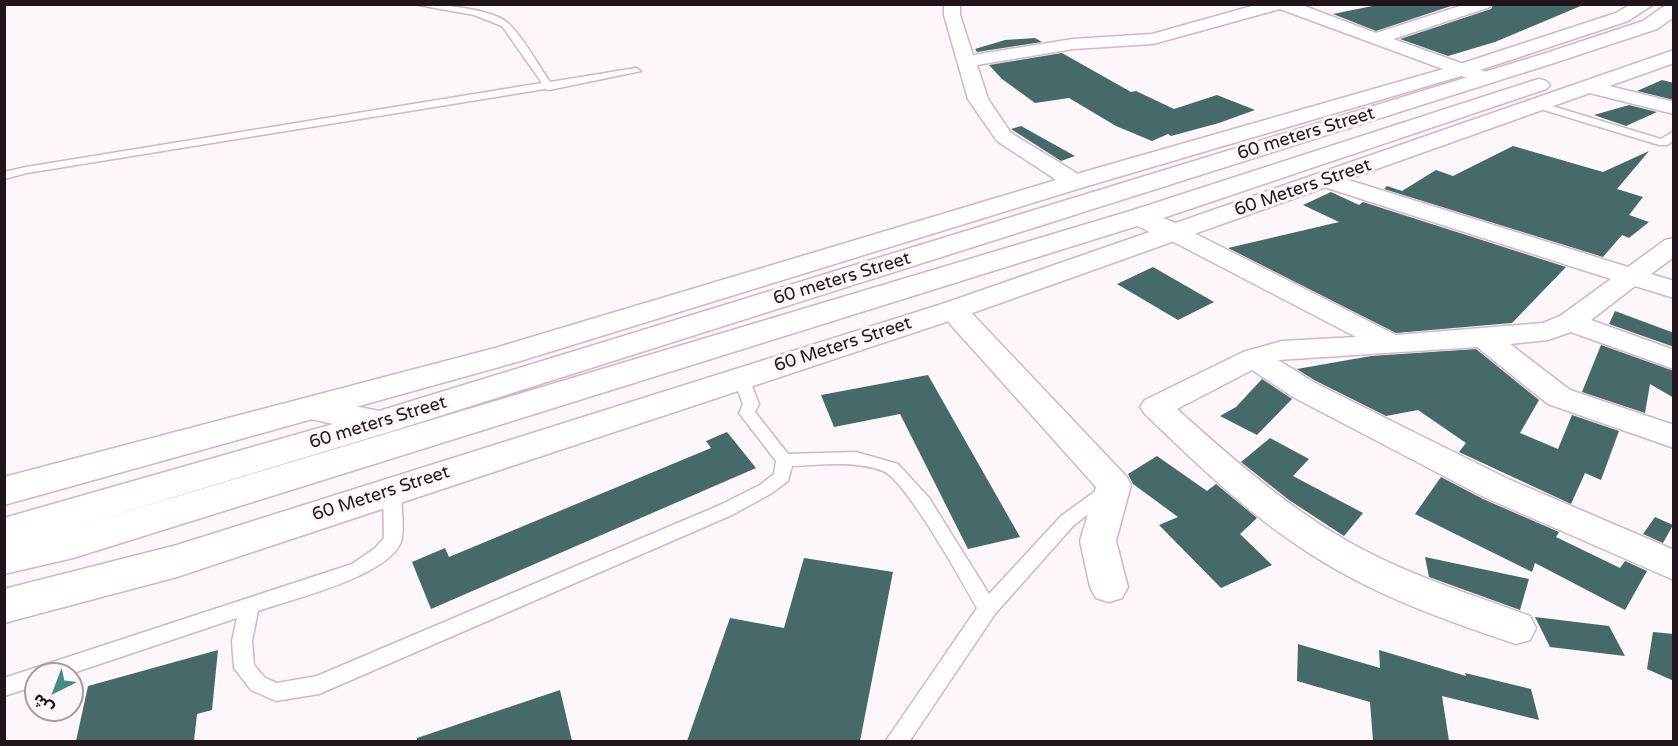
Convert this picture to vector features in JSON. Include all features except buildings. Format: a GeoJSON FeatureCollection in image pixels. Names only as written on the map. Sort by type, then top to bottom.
{"type":"FeatureCollection","features":[{"type":"Feature","properties":{"kind":"main road","name":"60 Meters Street"},"geometry":{"type":"LineString","coordinates":[[4,491],[506,356],[1075,182],[1473,74],[1622,17],[1645,4]]}},
{"type":"Feature","properties":{"kind":"main road","name":"60 meters Street"},"geometry":{"type":"LineString","coordinates":[[4,558],[85,539],[1135,203],[1473,74],[1650,25],[1674,8]]}},
{"type":"Feature","properties":{"kind":"main road","name":"60 meters Street"},"geometry":{"type":"LineString","coordinates":[[4,533],[1510,94],[1580,72],[1674,37]]}},
{"type":"Feature","properties":{"kind":"main road","name":"60 Meters Street"},"geometry":{"type":"LineString","coordinates":[[4,606],[177,561],[953,310],[1674,56]]}},
{"type":"Feature","properties":{"kind":"main road"},"geometry":{"type":"LineString","coordinates":[[1510,94],[1538,105]]}},
{"type":"Feature","properties":{"kind":"main road"},"geometry":{"type":"LineString","coordinates":[[1107,174],[1135,203],[1175,233]]}},
{"type":"Feature","properties":{"kind":"main road"},"geometry":{"type":"LineString","coordinates":[[310,408],[380,423]]}},
{"type":"Feature","properties":{"kind":"street"},"geometry":{"type":"LineString","coordinates":[[952,4],[952,15],[978,99],[1004,137],[1075,182]]}},
{"type":"Feature","properties":{"kind":"street"},"geometry":{"type":"LineString","coordinates":[[967,61],[1073,44],[1153,39],[1280,4],[1473,74]]}},
{"type":"Feature","properties":{"kind":"street"},"geometry":{"type":"LineString","coordinates":[[1377,38],[1484,4]]}},
{"type":"Feature","properties":{"kind":"street"},"geometry":{"type":"LineString","coordinates":[[1589,87],[1674,108]]}},
{"type":"Feature","properties":{"kind":"street"},"geometry":{"type":"LineString","coordinates":[[1326,180],[1674,290]]}},
{"type":"Feature","properties":{"kind":"street"},"geometry":{"type":"LineString","coordinates":[[1175,233],[1389,343]]}},
{"type":"Feature","properties":{"kind":"street"},"geometry":{"type":"LineString","coordinates":[[1516,628],[1386,577],[1325,546],[1224,470],[1156,407],[1253,358],[1282,350],[1484,338],[1548,331],[1570,322],[1674,245]]}},
{"type":"Feature","properties":{"kind":"street"},"geometry":{"type":"LineString","coordinates":[[953,310],[1114,485],[1098,542],[1109,587]]}},
{"type":"Feature","properties":{"kind":"street"},"geometry":{"type":"LineString","coordinates":[[1570,322],[1674,360]]}},
{"type":"Feature","properties":{"kind":"street"},"geometry":{"type":"LineString","coordinates":[[1484,338],[1559,397],[1674,437]]}},
{"type":"Feature","properties":{"kind":"street"},"geometry":{"type":"LineString","coordinates":[[1253,358],[1304,390],[1496,488],[1674,566]]}},
{"type":"Feature","properties":{"kind":"lane"},"geometry":{"type":"LineString","coordinates":[[417,4],[476,13],[505,24],[549,87]]}},
{"type":"Feature","properties":{"kind":"lane"},"geometry":{"type":"LineString","coordinates":[[4,176],[26,170],[549,87],[636,71]]}},
{"type":"Feature","properties":{"kind":"lane"},"geometry":{"type":"LineString","coordinates":[[1538,105],[1663,143],[1674,134]]}},
{"type":"Feature","properties":{"kind":"lane"},"geometry":{"type":"LineString","coordinates":[[249,606],[243,641],[244,668],[258,684],[276,692],[319,685],[726,510],[766,489],[782,477],[784,460],[747,413],[751,404],[741,378]]}},
{"type":"Feature","properties":{"kind":"lane"},"geometry":{"type":"LineString","coordinates":[[784,460],[856,458],[892,468],[923,503],[988,608]]}},
{"type":"Feature","properties":{"kind":"lane"},"geometry":{"type":"LineString","coordinates":[[896,741],[988,608],[1067,521],[1114,485]]}},
{"type":"Feature","properties":{"kind":"lane"},"geometry":{"type":"LineString","coordinates":[[80,662],[359,569],[381,554],[393,540],[392,491]]}},
{"type":"Feature","properties":{"kind":"lane"},"geometry":{"type":"LineString","coordinates":[[4,687],[24,681]]}}]}
